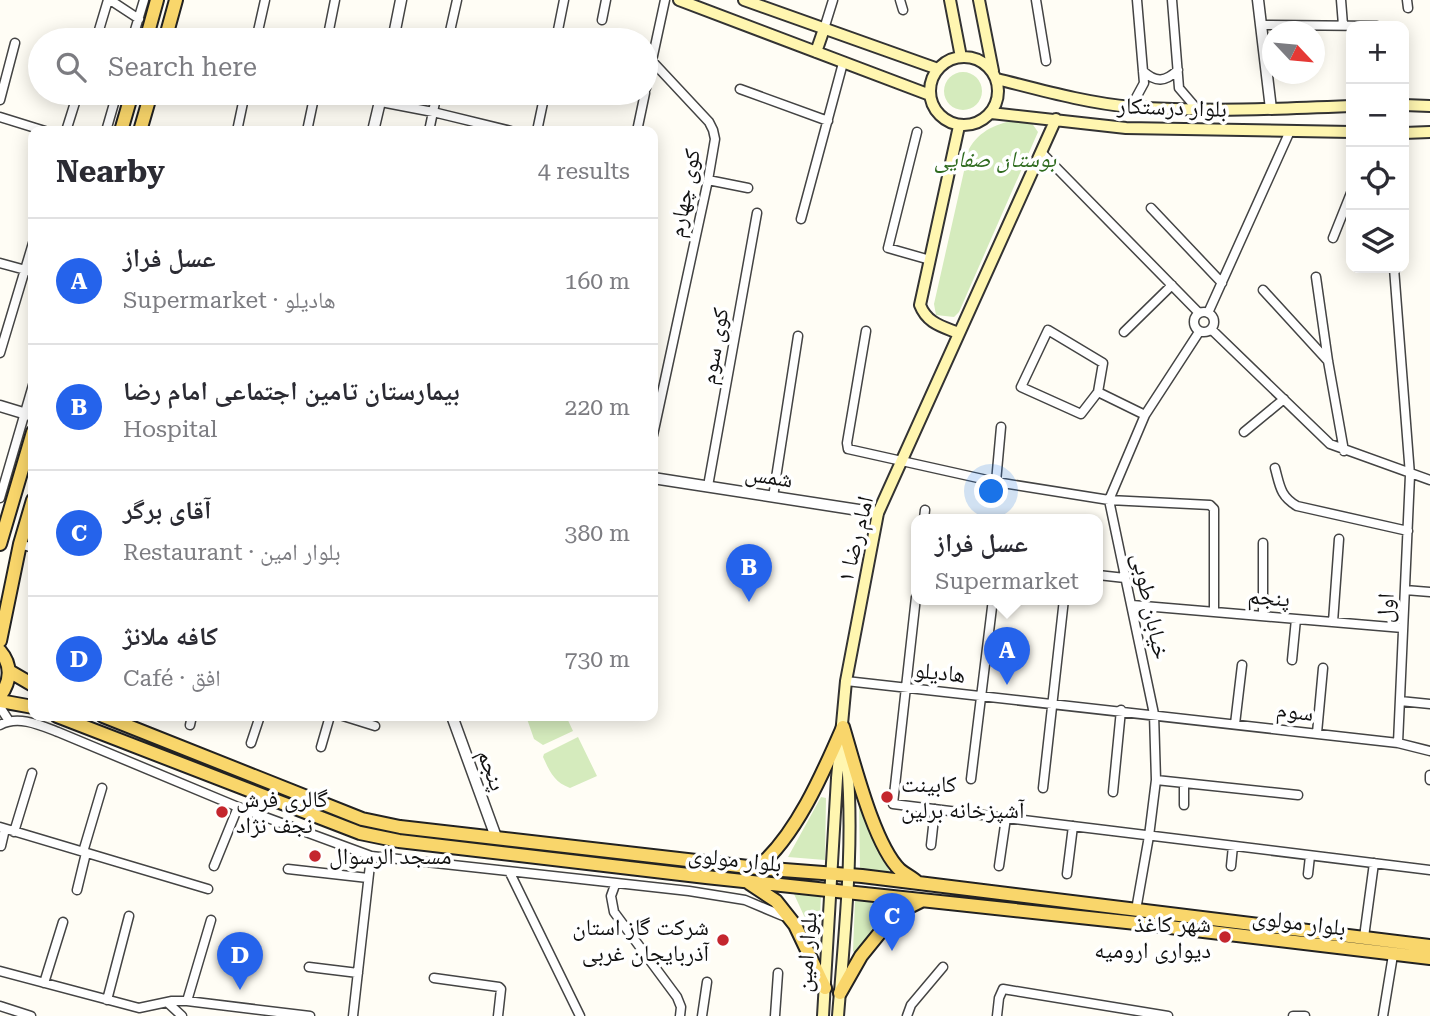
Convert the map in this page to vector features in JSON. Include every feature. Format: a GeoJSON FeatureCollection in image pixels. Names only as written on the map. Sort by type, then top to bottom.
{"type":"FeatureCollection","features":[{"type":"Feature","properties":{"kind":"main road"},"geometry":{"type":"LineString","coordinates":[[149,28],[157,0]]}},
{"type":"Feature","properties":{"kind":"main road"},"geometry":{"type":"LineString","coordinates":[[168,28],[176,0]]}},
{"type":"Feature","properties":{"kind":"main road"},"geometry":{"type":"LineString","coordinates":[[679,0],[930,95]]}},
{"type":"Feature","properties":{"kind":"main road"},"geometry":{"type":"LineString","coordinates":[[744,0],[938,69]]}},
{"type":"Feature","properties":{"kind":"main road"},"geometry":{"type":"LineString","coordinates":[[950,0],[961,57]]}},
{"type":"Feature","properties":{"kind":"main road"},"geometry":{"type":"LineString","coordinates":[[979,0],[995,75],[999,97],[991,113],[977,124],[959,125],[943,118],[932,104],[930,86],[938,69],[952,59],[961,57],[979,60],[995,75]]}},
{"type":"Feature","properties":{"kind":"main road"},"geometry":{"type":"LineString","coordinates":[[816,52],[824,29]]}},
{"type":"Feature","properties":{"kind":"main road","name":"بلوار درستکار"},"geometry":{"type":"LineString","coordinates":[[995,75],[1065,97],[1131,107],[1271,109],[1346,106]]}},
{"type":"Feature","properties":{"kind":"main road"},"geometry":{"type":"LineString","coordinates":[[1416,104],[1430,99]]}},
{"type":"Feature","properties":{"kind":"main road"},"geometry":{"type":"LineString","coordinates":[[122,126],[129,105]]}},
{"type":"Feature","properties":{"kind":"main road"},"geometry":{"type":"LineString","coordinates":[[141,126],[148,105]]}},
{"type":"Feature","properties":{"kind":"main road"},"geometry":{"type":"LineString","coordinates":[[1409,105],[1430,106]]}},
{"type":"Feature","properties":{"kind":"main road","name":"بلوار درستکار"},"geometry":{"type":"LineString","coordinates":[[991,113],[1126,128],[1346,132]]}},
{"type":"Feature","properties":{"kind":"main road","name":"امام رضا ۱"},"geometry":{"type":"LineString","coordinates":[[831,890],[846,681],[878,513],[1056,119]]}},
{"type":"Feature","properties":{"kind":"main road"},"geometry":{"type":"LineString","coordinates":[[958,333],[933,323],[923,314],[920,305],[959,125]]}},
{"type":"Feature","properties":{"kind":"main road"},"geometry":{"type":"LineString","coordinates":[[1409,133],[1429,134]]}},
{"type":"Feature","properties":{"kind":"main road"},"geometry":{"type":"LineString","coordinates":[[0,544],[28,449]]}},
{"type":"Feature","properties":{"kind":"main road"},"geometry":{"type":"LineString","coordinates":[[0,641],[5,593],[28,517]]}},
{"type":"Feature","properties":{"kind":"main road"},"geometry":{"type":"LineString","coordinates":[[0,651],[8,663],[9,671],[7,684],[0,698],[28,706]]}},
{"type":"Feature","properties":{"kind":"main road"},"geometry":{"type":"LineString","coordinates":[[9,671],[28,682]]}},
{"type":"Feature","properties":{"kind":"main road","name":"بلوار مولوی"},"geometry":{"type":"LineString","coordinates":[[70,721],[360,833],[399,841],[1430,958]]}},
{"type":"Feature","properties":{"kind":"main road","name":"بلوار مولوی"},"geometry":{"type":"LineString","coordinates":[[128,721],[362,819],[400,827],[757,868],[831,873],[1430,946]]}},
{"type":"Feature","properties":{"kind":"main road"},"geometry":{"type":"LineString","coordinates":[[757,868],[783,843],[829,760],[843,727]]}},
{"type":"Feature","properties":{"kind":"main road"},"geometry":{"type":"LineString","coordinates":[[843,727],[865,801],[884,846],[899,869],[921,885]]}},
{"type":"Feature","properties":{"kind":"main road","name":"امام رضا ۱"},"geometry":{"type":"LineString","coordinates":[[843,727],[848,773],[848,892]]}},
{"type":"Feature","properties":{"kind":"main road"},"geometry":{"type":"LineString","coordinates":[[399,841],[400,827]]}},
{"type":"Feature","properties":{"kind":"main road"},"geometry":{"type":"LineString","coordinates":[[746,881],[776,901],[795,925],[825,988]]}},
{"type":"Feature","properties":{"kind":"main road","name":"بلوار امین"},"geometry":{"type":"LineString","coordinates":[[823,1016],[831,890]]}},
{"type":"Feature","properties":{"kind":"main road","name":"بلوار امین"},"geometry":{"type":"LineString","coordinates":[[838,1016],[848,892]]}},
{"type":"Feature","properties":{"kind":"main road"},"geometry":{"type":"LineString","coordinates":[[840,993],[861,956],[895,914],[922,901]]}},
{"type":"Feature","properties":{"kind":"street"},"geometry":{"type":"LineString","coordinates":[[100,28],[109,0],[139,19]]}},
{"type":"Feature","properties":{"kind":"street"},"geometry":{"type":"LineString","coordinates":[[136,28],[144,0]]}},
{"type":"Feature","properties":{"kind":"street"},"geometry":{"type":"LineString","coordinates":[[259,28],[265,0]]}},
{"type":"Feature","properties":{"kind":"street"},"geometry":{"type":"LineString","coordinates":[[329,28],[335,0]]}},
{"type":"Feature","properties":{"kind":"street"},"geometry":{"type":"LineString","coordinates":[[390,0],[401,1],[395,28]]}},
{"type":"Feature","properties":{"kind":"street"},"geometry":{"type":"LineString","coordinates":[[451,28],[457,0]]}},
{"type":"Feature","properties":{"kind":"street"},"geometry":{"type":"LineString","coordinates":[[559,28],[565,0]]}},
{"type":"Feature","properties":{"kind":"street"},"geometry":{"type":"LineString","coordinates":[[602,20],[606,0]]}},
{"type":"Feature","properties":{"kind":"street"},"geometry":{"type":"LineString","coordinates":[[658,33],[665,0]]}},
{"type":"Feature","properties":{"kind":"street"},"geometry":{"type":"LineString","coordinates":[[824,29],[832,0]]}},
{"type":"Feature","properties":{"kind":"street"},"geometry":{"type":"LineString","coordinates":[[900,0],[903,10]]}},
{"type":"Feature","properties":{"kind":"street"},"geometry":{"type":"LineString","coordinates":[[1036,0],[1046,61]]}},
{"type":"Feature","properties":{"kind":"street"},"geometry":{"type":"LineString","coordinates":[[1131,107],[1144,83],[1137,0]]}},
{"type":"Feature","properties":{"kind":"street"},"geometry":{"type":"LineString","coordinates":[[1172,0],[1179,88],[1197,109]]}},
{"type":"Feature","properties":{"kind":"street"},"geometry":{"type":"LineString","coordinates":[[1258,0],[1271,109]]}},
{"type":"Feature","properties":{"kind":"street"},"geometry":{"type":"LineString","coordinates":[[1341,0],[1343,25]]}},
{"type":"Feature","properties":{"kind":"street"},"geometry":{"type":"LineString","coordinates":[[1261,25],[1346,25]]}},
{"type":"Feature","properties":{"kind":"street"},"geometry":{"type":"LineString","coordinates":[[0,100],[15,43]]}},
{"type":"Feature","properties":{"kind":"street"},"geometry":{"type":"LineString","coordinates":[[801,219],[843,63]]}},
{"type":"Feature","properties":{"kind":"street","name":"کوی چهارم"},"geometry":{"type":"LineString","coordinates":[[658,68],[713,130],[715,139],[658,412]]}},
{"type":"Feature","properties":{"kind":"street"},"geometry":{"type":"LineString","coordinates":[[1143,71],[1160,81],[1169,78],[1178,70]]}},
{"type":"Feature","properties":{"kind":"street"},"geometry":{"type":"LineString","coordinates":[[740,89],[828,121]]}},
{"type":"Feature","properties":{"kind":"street"},"geometry":{"type":"LineString","coordinates":[[68,126],[74,105]]}},
{"type":"Feature","properties":{"kind":"street"},"geometry":{"type":"LineString","coordinates":[[107,126],[114,105]]}},
{"type":"Feature","properties":{"kind":"street"},"geometry":{"type":"LineString","coordinates":[[238,126],[242,105]]}},
{"type":"Feature","properties":{"kind":"street"},"geometry":{"type":"LineString","coordinates":[[308,126],[312,105]]}},
{"type":"Feature","properties":{"kind":"street"},"geometry":{"type":"LineString","coordinates":[[374,126],[379,105]]}},
{"type":"Feature","properties":{"kind":"street"},"geometry":{"type":"LineString","coordinates":[[409,105],[490,126]]}},
{"type":"Feature","properties":{"kind":"street"},"geometry":{"type":"LineString","coordinates":[[430,126],[434,105]]}},
{"type":"Feature","properties":{"kind":"street"},"geometry":{"type":"LineString","coordinates":[[538,126],[542,105]]}},
{"type":"Feature","properties":{"kind":"street"},"geometry":{"type":"LineString","coordinates":[[637,126],[642,105]]}},
{"type":"Feature","properties":{"kind":"street"},"geometry":{"type":"LineString","coordinates":[[0,117],[30,126]]}},
{"type":"Feature","properties":{"kind":"street"},"geometry":{"type":"LineString","coordinates":[[1199,332],[1193,323],[1203,313],[1222,283],[1290,131]]}},
{"type":"Feature","properties":{"kind":"street"},"geometry":{"type":"LineString","coordinates":[[917,132],[888,248],[930,260]]}},
{"type":"Feature","properties":{"kind":"street"},"geometry":{"type":"LineString","coordinates":[[1041,152],[1172,285],[1214,320],[1212,330]]}},
{"type":"Feature","properties":{"kind":"street"},"geometry":{"type":"LineString","coordinates":[[708,180],[748,188]]}},
{"type":"Feature","properties":{"kind":"street"},"geometry":{"type":"LineString","coordinates":[[1333,238],[1346,206]]}},
{"type":"Feature","properties":{"kind":"street"},"geometry":{"type":"LineString","coordinates":[[1152,208],[1222,283]]}},
{"type":"Feature","properties":{"kind":"street","name":"کوی سوم"},"geometry":{"type":"LineString","coordinates":[[708,486],[757,213]]}},
{"type":"Feature","properties":{"kind":"street"},"geometry":{"type":"LineString","coordinates":[[0,263],[28,271]]}},
{"type":"Feature","properties":{"kind":"street","name":"اول"},"geometry":{"type":"LineString","coordinates":[[1394,273],[1410,475],[1398,743]]}},
{"type":"Feature","properties":{"kind":"street"},"geometry":{"type":"LineString","coordinates":[[0,352],[28,274]]}},
{"type":"Feature","properties":{"kind":"street"},"geometry":{"type":"LineString","coordinates":[[1316,277],[1344,451]]}},
{"type":"Feature","properties":{"kind":"street"},"geometry":{"type":"LineString","coordinates":[[1124,332],[1172,285]]}},
{"type":"Feature","properties":{"kind":"street"},"geometry":{"type":"LineString","coordinates":[[1263,290],[1328,361]]}},
{"type":"Feature","properties":{"kind":"street"},"geometry":{"type":"LineString","coordinates":[[1048,330],[1103,363],[1098,392],[1081,414],[1021,387],[1048,330]]}},
{"type":"Feature","properties":{"kind":"street"},"geometry":{"type":"LineString","coordinates":[[1212,330],[1330,444],[1430,480]]}},
{"type":"Feature","properties":{"kind":"street"},"geometry":{"type":"LineString","coordinates":[[1199,332],[1212,330]]}},
{"type":"Feature","properties":{"kind":"street"},"geometry":{"type":"LineString","coordinates":[[866,331],[848,449],[996,482],[1109,500],[1210,505],[1214,509],[1214,612]]}},
{"type":"Feature","properties":{"kind":"street"},"geometry":{"type":"LineString","coordinates":[[1109,500],[1145,415],[1199,332]]}},
{"type":"Feature","properties":{"kind":"street"},"geometry":{"type":"LineString","coordinates":[[773,497],[798,336]]}},
{"type":"Feature","properties":{"kind":"street"},"geometry":{"type":"LineString","coordinates":[[1098,392],[1145,415]]}},
{"type":"Feature","properties":{"kind":"street"},"geometry":{"type":"LineString","coordinates":[[1244,432],[1284,398]]}},
{"type":"Feature","properties":{"kind":"street"},"geometry":{"type":"LineString","coordinates":[[0,406],[28,415]]}},
{"type":"Feature","properties":{"kind":"street"},"geometry":{"type":"LineString","coordinates":[[0,498],[28,418]]}},
{"type":"Feature","properties":{"kind":"street"},"geometry":{"type":"LineString","coordinates":[[996,482],[1001,427]]}},
{"type":"Feature","properties":{"kind":"street"},"geometry":{"type":"LineString","coordinates":[[1275,468],[1282,492],[1287,500],[1297,506],[1408,531]]}},
{"type":"Feature","properties":{"kind":"street","name":"شمس"},"geometry":{"type":"LineString","coordinates":[[658,479],[878,513]]}},
{"type":"Feature","properties":{"kind":"street","name":"خیابان طوبی"},"geometry":{"type":"LineString","coordinates":[[1109,500],[1154,714],[1156,780],[1136,910]]}},
{"type":"Feature","properties":{"kind":"street"},"geometry":{"type":"LineString","coordinates":[[1333,622],[1339,539]]}},
{"type":"Feature","properties":{"kind":"street"},"geometry":{"type":"LineString","coordinates":[[1263,542],[1263,616]]}},
{"type":"Feature","properties":{"kind":"street"},"geometry":{"type":"LineString","coordinates":[[20,544],[28,546]]}},
{"type":"Feature","properties":{"kind":"street"},"geometry":{"type":"LineString","coordinates":[[1103,576],[1125,579]]}},
{"type":"Feature","properties":{"kind":"street"},"geometry":{"type":"LineString","coordinates":[[1405,590],[1430,592]]}},
{"type":"Feature","properties":{"kind":"street"},"geometry":{"type":"LineString","coordinates":[[915,605],[893,804],[1430,870]]}},
{"type":"Feature","properties":{"kind":"street"},"geometry":{"type":"LineString","coordinates":[[971,779],[992,605]]}},
{"type":"Feature","properties":{"kind":"street"},"geometry":{"type":"LineString","coordinates":[[1043,788],[1063,605]]}},
{"type":"Feature","properties":{"kind":"street","name":"پنجم"},"geometry":{"type":"LineString","coordinates":[[1132,605],[1403,628]]}},
{"type":"Feature","properties":{"kind":"street"},"geometry":{"type":"LineString","coordinates":[[1292,660],[1296,619]]}},
{"type":"Feature","properties":{"kind":"street"},"geometry":{"type":"LineString","coordinates":[[1235,724],[1242,665]]}},
{"type":"Feature","properties":{"kind":"street"},"geometry":{"type":"LineString","coordinates":[[1317,733],[1323,668]]}},
{"type":"Feature","properties":{"kind":"street","name":"هادیلو"},"geometry":{"type":"LineString","coordinates":[[846,681],[1154,714]]}},
{"type":"Feature","properties":{"kind":"street"},"geometry":{"type":"LineString","coordinates":[[1400,701],[1430,704]]}},
{"type":"Feature","properties":{"kind":"street"},"geometry":{"type":"LineString","coordinates":[[0,707],[9,721]]}},
{"type":"Feature","properties":{"kind":"street"},"geometry":{"type":"LineString","coordinates":[[1113,792],[1121,710]]}},
{"type":"Feature","properties":{"kind":"street","name":"سوم"},"geometry":{"type":"LineString","coordinates":[[1154,714],[1398,743],[1430,751]]}},
{"type":"Feature","properties":{"kind":"street"},"geometry":{"type":"LineString","coordinates":[[0,725],[9,721],[31,722],[238,807],[371,856],[615,885],[689,891],[745,900],[778,912],[795,925]]}},
{"type":"Feature","properties":{"kind":"street"},"geometry":{"type":"LineString","coordinates":[[190,725],[191,721]]}},
{"type":"Feature","properties":{"kind":"street"},"geometry":{"type":"LineString","coordinates":[[251,743],[258,721]]}},
{"type":"Feature","properties":{"kind":"street"},"geometry":{"type":"LineString","coordinates":[[321,747],[329,721]]}},
{"type":"Feature","properties":{"kind":"street"},"geometry":{"type":"LineString","coordinates":[[359,721],[375,726]]}},
{"type":"Feature","properties":{"kind":"street","name":"پنجم"},"geometry":{"type":"LineString","coordinates":[[454,721],[496,837]]}},
{"type":"Feature","properties":{"kind":"street"},"geometry":{"type":"LineString","coordinates":[[14,832],[32,773]]}},
{"type":"Feature","properties":{"kind":"street"},"geometry":{"type":"LineString","coordinates":[[1156,780],[1298,794]]}},
{"type":"Feature","properties":{"kind":"street"},"geometry":{"type":"LineString","coordinates":[[1184,783],[1184,804]]}},
{"type":"Feature","properties":{"kind":"street"},"geometry":{"type":"LineString","coordinates":[[77,890],[102,788]]}},
{"type":"Feature","properties":{"kind":"street"},"geometry":{"type":"LineString","coordinates":[[214,866],[238,807]]}},
{"type":"Feature","properties":{"kind":"street"},"geometry":{"type":"LineString","coordinates":[[931,845],[935,809]]}},
{"type":"Feature","properties":{"kind":"street"},"geometry":{"type":"LineString","coordinates":[[999,866],[1006,818]]}},
{"type":"Feature","properties":{"kind":"street"},"geometry":{"type":"LineString","coordinates":[[1067,874],[1073,826]]}},
{"type":"Feature","properties":{"kind":"street"},"geometry":{"type":"LineString","coordinates":[[1,846],[2,828],[208,889]]}},
{"type":"Feature","properties":{"kind":"street"},"geometry":{"type":"LineString","coordinates":[[1231,866],[1233,846]]}},
{"type":"Feature","properties":{"kind":"street"},"geometry":{"type":"LineString","coordinates":[[353,1016],[371,856]]}},
{"type":"Feature","properties":{"kind":"street"},"geometry":{"type":"LineString","coordinates":[[1308,874],[1310,856]]}},
{"type":"Feature","properties":{"kind":"street"},"geometry":{"type":"LineString","coordinates":[[1363,937],[1374,863]]}},
{"type":"Feature","properties":{"kind":"street"},"geometry":{"type":"LineString","coordinates":[[288,869],[368,878]]}},
{"type":"Feature","properties":{"kind":"street"},"geometry":{"type":"LineString","coordinates":[[510,873],[580,1016]]}},
{"type":"Feature","properties":{"kind":"street"},"geometry":{"type":"LineString","coordinates":[[689,891],[706,877]]}},
{"type":"Feature","properties":{"kind":"street"},"geometry":{"type":"LineString","coordinates":[[615,885],[611,896],[614,912],[677,998],[681,1007],[680,1016]]}},
{"type":"Feature","properties":{"kind":"street"},"geometry":{"type":"LineString","coordinates":[[107,1000],[129,916]]}},
{"type":"Feature","properties":{"kind":"street"},"geometry":{"type":"LineString","coordinates":[[187,1001],[211,920]]}},
{"type":"Feature","properties":{"kind":"street"},"geometry":{"type":"LineString","coordinates":[[44,983],[63,922]]}},
{"type":"Feature","properties":{"kind":"street"},"geometry":{"type":"LineString","coordinates":[[1383,1016],[1393,955]]}},
{"type":"Feature","properties":{"kind":"street"},"geometry":{"type":"LineString","coordinates":[[309,967],[358,973]]}},
{"type":"Feature","properties":{"kind":"street"},"geometry":{"type":"LineString","coordinates":[[907,1016],[911,1005],[943,967]]}},
{"type":"Feature","properties":{"kind":"street"},"geometry":{"type":"LineString","coordinates":[[0,971],[139,1008],[187,1001],[310,1016]]}},
{"type":"Feature","properties":{"kind":"street"},"geometry":{"type":"LineString","coordinates":[[775,1016],[778,973]]}},
{"type":"Feature","properties":{"kind":"street"},"geometry":{"type":"LineString","coordinates":[[433,978],[499,987],[498,1016]]}},
{"type":"Feature","properties":{"kind":"street"},"geometry":{"type":"LineString","coordinates":[[702,1016],[707,982]]}},
{"type":"Feature","properties":{"kind":"street"},"geometry":{"type":"LineString","coordinates":[[997,1016],[1003,989],[1168,1016]]}},
{"type":"Feature","properties":{"kind":"street"},"geometry":{"type":"LineString","coordinates":[[168,1003],[182,1016]]}},
{"type":"Feature","properties":{"kind":"street"},"geometry":{"type":"LineString","coordinates":[[1096,1016],[1097,1005]]}},
{"type":"Feature","properties":{"kind":"street"},"geometry":{"type":"LineString","coordinates":[[0,1006],[31,1016]]}},
{"type":"Feature","properties":{"kind":"street"},"geometry":{"type":"LineString","coordinates":[[1294,1015],[1305,1016]]}},
{"type":"Feature","properties":{"kind":"green space"},"geometry":{"type":"Polygon","coordinates":[[[963,72],[976,78],[982,91],[976,104],[963,110],[950,104],[944,91],[950,78],[963,72]]]}},
{"type":"Feature","properties":{"kind":"green space","name":"بوستان صفایی"},"geometry":{"type":"Polygon","coordinates":[[[1029,119],[1038,132],[959,312],[954,317],[936,315],[934,304],[969,149],[980,135],[995,126],[1029,119]]]}},
{"type":"Feature","properties":{"kind":"green space"},"geometry":{"type":"Polygon","coordinates":[[[528,721],[568,721],[573,731],[543,745],[534,739],[528,721]]]}},
{"type":"Feature","properties":{"kind":"green space"},"geometry":{"type":"Polygon","coordinates":[[[578,737],[597,776],[570,788],[556,780],[543,757],[544,754],[578,737]]]}},
{"type":"Feature","properties":{"kind":"green space"},"geometry":{"type":"Polygon","coordinates":[[[821,797],[826,798],[825,860],[788,857],[821,797]]]}},
{"type":"Feature","properties":{"kind":"green space"},"geometry":{"type":"Polygon","coordinates":[[[859,804],[862,804],[890,873],[860,870],[859,804]]]}},
{"type":"Feature","properties":{"kind":"green space"},"geometry":{"type":"Polygon","coordinates":[[[794,894],[821,895],[819,939],[815,940],[794,894]]]}},
{"type":"Feature","properties":{"kind":"green space"},"geometry":{"type":"Polygon","coordinates":[[[855,901],[888,903],[890,908],[855,953],[853,951],[855,901]]]}},
{"type":"Feature","properties":{"kind":"place","name":"بیمارستان تامین اجتماعی امام رضا"},"geometry":{"type":"Point","coordinates":[749,602]}},
{"type":"Feature","properties":{"kind":"place","name":"عسل فراز"},"geometry":{"type":"Point","coordinates":[1007,685]}},
{"type":"Feature","properties":{"kind":"place","name":"کابینت آشپزخانه برلین"},"geometry":{"type":"Point","coordinates":[887,797]}},
{"type":"Feature","properties":{"kind":"place","name":"گالری فرش نجف نژاد"},"geometry":{"type":"Point","coordinates":[222,812]}},
{"type":"Feature","properties":{"kind":"place","name":"مسجد الرسوال"},"geometry":{"type":"Point","coordinates":[315,856]}},
{"type":"Feature","properties":{"kind":"place","name":"شهر کاغذ دیواری ارومیه"},"geometry":{"type":"Point","coordinates":[1225,937]}},
{"type":"Feature","properties":{"kind":"place","name":"شرکت گاز استان آذربایجان غربی"},"geometry":{"type":"Point","coordinates":[723,940]}},
{"type":"Feature","properties":{"kind":"place","name":"آقاى برگر"},"geometry":{"type":"Point","coordinates":[892,951]}},
{"type":"Feature","properties":{"kind":"place","name":"کافه ملانژ"},"geometry":{"type":"Point","coordinates":[240,990]}}]}
